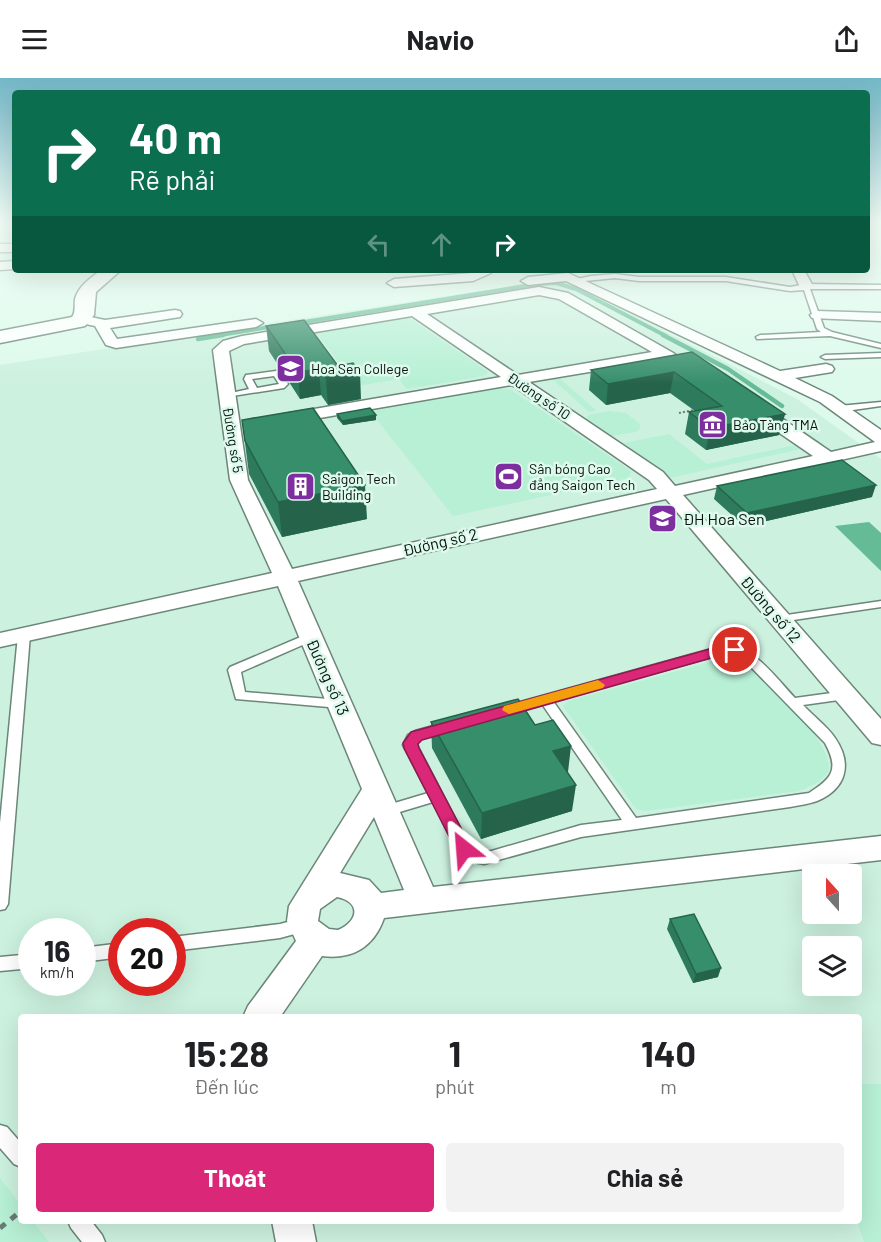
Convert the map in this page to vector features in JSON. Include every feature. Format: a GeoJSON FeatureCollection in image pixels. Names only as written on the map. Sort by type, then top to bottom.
{"type":"FeatureCollection","features":[{"type":"Feature","properties":{"kind":"street"},"geometry":{"type":"LineString","coordinates":[[81,320],[84,315],[83,301],[86,291],[107,275]]}},
{"type":"Feature","properties":{"kind":"street"},"geometry":{"type":"LineString","coordinates":[[394,284],[478,275]]}},
{"type":"Feature","properties":{"kind":"street"},"geometry":{"type":"LineString","coordinates":[[801,275],[806,286]]}},
{"type":"Feature","properties":{"kind":"street"},"geometry":{"type":"LineString","coordinates":[[103,325],[111,342],[119,344],[559,277],[575,280],[826,399],[880,440]]}},
{"type":"Feature","properties":{"kind":"street"},"geometry":{"type":"LineString","coordinates":[[265,423],[667,354],[563,296],[551,292],[528,293],[415,312]]}},
{"type":"Feature","properties":{"kind":"street","name":"Đường số 5"},"geometry":{"type":"LineString","coordinates":[[282,572],[239,480],[237,428],[226,395],[220,351],[228,344],[415,312]]}},
{"type":"Feature","properties":{"kind":"street","name":"Đường số 10"},"geometry":{"type":"LineString","coordinates":[[415,312],[650,470],[666,487]]}},
{"type":"Feature","properties":{"kind":"street"},"geometry":{"type":"LineString","coordinates":[[0,337],[69,325],[81,320],[103,325],[175,314]]}},
{"type":"Feature","properties":{"kind":"street"},"geometry":{"type":"LineString","coordinates":[[816,315],[881,317]]}},
{"type":"Feature","properties":{"kind":"street"},"geometry":{"type":"LineString","coordinates":[[655,340],[683,359]]}},
{"type":"Feature","properties":{"kind":"street"},"geometry":{"type":"LineString","coordinates":[[778,376],[826,363]]}},
{"type":"Feature","properties":{"kind":"street"},"geometry":{"type":"LineString","coordinates":[[741,398],[822,453]]}},
{"type":"Feature","properties":{"kind":"street","name":"Đường số 2"},"geometry":{"type":"LineString","coordinates":[[0,640],[282,572],[880,440]]}},
{"type":"Feature","properties":{"kind":"street","name":"Đường số 12"},"geometry":{"type":"LineString","coordinates":[[666,487],[881,736]]}},
{"type":"Feature","properties":{"kind":"street","name":"Đường số 2"},"geometry":{"type":"LineString","coordinates":[[0,628],[282,572]]}},
{"type":"Feature","properties":{"kind":"street","name":"Đường số 13"},"geometry":{"type":"LineString","coordinates":[[282,572],[424,901]]}},
{"type":"Feature","properties":{"kind":"street"},"geometry":{"type":"LineString","coordinates":[[262,1014],[309,922],[357,819],[381,799]]}},
{"type":"Feature","properties":{"kind":"street"},"geometry":{"type":"LineString","coordinates":[[371,907],[881,848]]}},
{"type":"Feature","properties":{"kind":"street"},"geometry":{"type":"LineString","coordinates":[[342,885],[361,892],[371,907],[368,924],[353,939],[331,943],[309,922],[321,890],[342,885]]}},
{"type":"Feature","properties":{"kind":"street"},"geometry":{"type":"LineString","coordinates":[[293,1224],[296,1242]]}},
{"type":"Feature","properties":{"kind":"lane"},"geometry":{"type":"LineString","coordinates":[[575,280],[630,276],[639,279],[748,281],[790,289],[806,286],[881,287]]}},
{"type":"Feature","properties":{"kind":"lane"},"geometry":{"type":"LineString","coordinates":[[806,286],[821,329],[830,334]]}},
{"type":"Feature","properties":{"kind":"lane"},"geometry":{"type":"LineString","coordinates":[[760,337],[830,334],[881,346]]}},
{"type":"Feature","properties":{"kind":"lane"},"geometry":{"type":"LineString","coordinates":[[826,363],[881,356]]}},
{"type":"Feature","properties":{"kind":"lane"},"geometry":{"type":"LineString","coordinates":[[226,395],[254,390]]}},
{"type":"Feature","properties":{"kind":"lane"},"geometry":{"type":"LineString","coordinates":[[839,409],[881,404]]}},
{"type":"Feature","properties":{"kind":"lane"},"geometry":{"type":"LineString","coordinates":[[780,619],[881,604]]}},
{"type":"Feature","properties":{"kind":"lane"},"geometry":{"type":"LineString","coordinates":[[0,904],[24,634]]}},
{"type":"Feature","properties":{"kind":"lane"},"geometry":{"type":"LineString","coordinates":[[310,637],[234,670],[240,696],[340,704]]}},
{"type":"Feature","properties":{"kind":"lane"},"geometry":{"type":"LineString","coordinates":[[731,649],[747,656],[825,733],[838,755],[840,770],[837,778],[824,792],[790,802],[581,831],[488,858],[479,858],[466,853],[410,743],[420,734],[546,700],[731,649]]}},
{"type":"Feature","properties":{"kind":"lane"},"geometry":{"type":"LineString","coordinates":[[794,702],[846,695]]}},
{"type":"Feature","properties":{"kind":"lane"},"geometry":{"type":"LineString","coordinates":[[546,700],[632,823]]}},
{"type":"Feature","properties":{"kind":"lane"},"geometry":{"type":"LineString","coordinates":[[381,799],[437,796]]}},
{"type":"Feature","properties":{"kind":"lane"},"geometry":{"type":"LineString","coordinates":[[186,942],[280,932],[309,922]]}},
{"type":"Feature","properties":{"kind":"lane"},"geometry":{"type":"LineString","coordinates":[[0,964],[18,962]]}},
{"type":"Feature","properties":{"kind":"lane"},"geometry":{"type":"LineString","coordinates":[[0,1134],[18,1154]]}},
{"type":"Feature","properties":{"kind":"lane"},"geometry":{"type":"LineString","coordinates":[[80,1224],[95,1242]]}},
{"type":"Feature","properties":{"kind":"path"},"geometry":{"type":"LineString","coordinates":[[679,413],[692,410],[696,414]]}},
{"type":"Feature","properties":{"kind":"path"},"geometry":{"type":"LineString","coordinates":[[0,1227],[18,1213]]}},
{"type":"Feature","properties":{"kind":"shaded area"},"geometry":{"type":"Polygon","coordinates":[[[562,278],[797,399],[881,459],[881,1242],[0,1242],[0,365],[562,278]]]}},
{"type":"Feature","properties":{"kind":"shaded area"},"geometry":{"type":"Polygon","coordinates":[[[408,317],[488,373],[483,376],[407,389],[399,379],[357,386],[315,332],[408,317]]]}},
{"type":"Feature","properties":{"kind":"shaded area"},"geometry":{"type":"Polygon","coordinates":[[[687,353],[823,444],[665,479],[624,443],[669,434],[707,464],[810,442],[685,355],[559,378],[597,411],[589,412],[549,376],[687,353]]]}},
{"type":"Feature","properties":{"kind":"shaded area"},"geometry":{"type":"Polygon","coordinates":[[[500,388],[511,390],[631,471],[629,478],[453,516],[370,411],[500,388]]]}},
{"type":"Feature","properties":{"kind":"shaded area"},"geometry":{"type":"Polygon","coordinates":[[[609,411],[626,413],[640,424],[640,429],[636,432],[607,437],[586,420],[588,415],[609,411]]]}},
{"type":"Feature","properties":{"kind":"shaded area"},"geometry":{"type":"Polygon","coordinates":[[[869,522],[881,533],[881,571],[835,526],[869,522]]]}},
{"type":"Feature","properties":{"kind":"shaded area"},"geometry":{"type":"Polygon","coordinates":[[[728,657],[742,660],[796,712],[820,742],[827,757],[829,771],[819,782],[799,791],[646,811],[636,809],[563,706],[568,701],[728,657]]]}},
{"type":"Feature","properties":{"kind":"shaded area"},"geometry":{"type":"Polygon","coordinates":[[[862,1084],[881,1084],[881,1242],[864,1242],[858,1224],[862,1224],[862,1084]]]}},
{"type":"Feature","properties":{"kind":"shaded area"},"geometry":{"type":"Polygon","coordinates":[[[0,1178],[18,1201],[18,1224],[35,1224],[49,1242],[0,1242],[0,1178]]]}},
{"type":"Feature","properties":{"kind":"building"},"geometry":{"type":"Polygon","coordinates":[[[304,320],[338,366],[353,363],[360,372],[326,378],[319,369],[298,372],[266,326],[304,320]]]}},
{"type":"Feature","properties":{"kind":"building"},"geometry":{"type":"Polygon","coordinates":[[[692,352],[785,414],[710,428],[689,412],[722,406],[674,372],[608,384],[591,370],[692,352]]]}},
{"type":"Feature","properties":{"kind":"building"},"geometry":{"type":"Polygon","coordinates":[[[313,408],[365,485],[278,502],[245,441],[242,420],[313,408]]]}},
{"type":"Feature","properties":{"kind":"building"},"geometry":{"type":"Polygon","coordinates":[[[370,408],[376,415],[342,421],[337,414],[370,408]]]}},
{"type":"Feature","properties":{"kind":"building"},"geometry":{"type":"Polygon","coordinates":[[[842,460],[876,485],[747,513],[717,486],[842,460]]]}},
{"type":"Feature","properties":{"kind":"building"},"geometry":{"type":"Polygon","coordinates":[[[518,699],[535,725],[553,720],[571,746],[553,751],[576,785],[482,813],[431,722],[518,699]]]}},
{"type":"Feature","properties":{"kind":"building"},"geometry":{"type":"Polygon","coordinates":[[[694,914],[721,968],[696,974],[670,919],[694,914]]]}},
{"type":"Feature","properties":{"kind":"waterway"},"geometry":{"type":"LineString","coordinates":[[298,323],[537,284],[556,283],[576,289],[666,336]]}},
{"type":"Feature","properties":{"kind":"waterway"},"geometry":{"type":"LineString","coordinates":[[214,336],[275,326]]}},
{"type":"Feature","properties":{"kind":"waterway"},"geometry":{"type":"LineString","coordinates":[[198,339],[223,335]]}},
{"type":"Feature","properties":{"kind":"waterway"},"geometry":{"type":"LineString","coordinates":[[663,335],[728,369],[782,406]]}},
{"type":"Feature","properties":{"kind":"slow traffic"},"geometry":{"type":"LineString","coordinates":[[509,710],[598,685]]}},
{"type":"Feature","properties":{"kind":"place","name":"Hoa Sen College"},"geometry":{"type":"Point","coordinates":[290,369]}},
{"type":"Feature","properties":{"kind":"place","name":"Bảo Tàng TMA"},"geometry":{"type":"Point","coordinates":[712,425]}},
{"type":"Feature","properties":{"kind":"place","name":"Sân bóng Cao đẳng Saigon Tech"},"geometry":{"type":"Point","coordinates":[508,477]}},
{"type":"Feature","properties":{"kind":"place","name":"Saigon Tech Building"},"geometry":{"type":"Point","coordinates":[301,487]}},
{"type":"Feature","properties":{"kind":"place","name":"ĐH Hoa Sen"},"geometry":{"type":"Point","coordinates":[662,519]}},
{"type":"Feature","properties":{"kind":"route"},"geometry":{"type":"LineString","coordinates":[[464,849],[411,748],[411,740],[416,736],[722,650],[735,650]]}}]}
